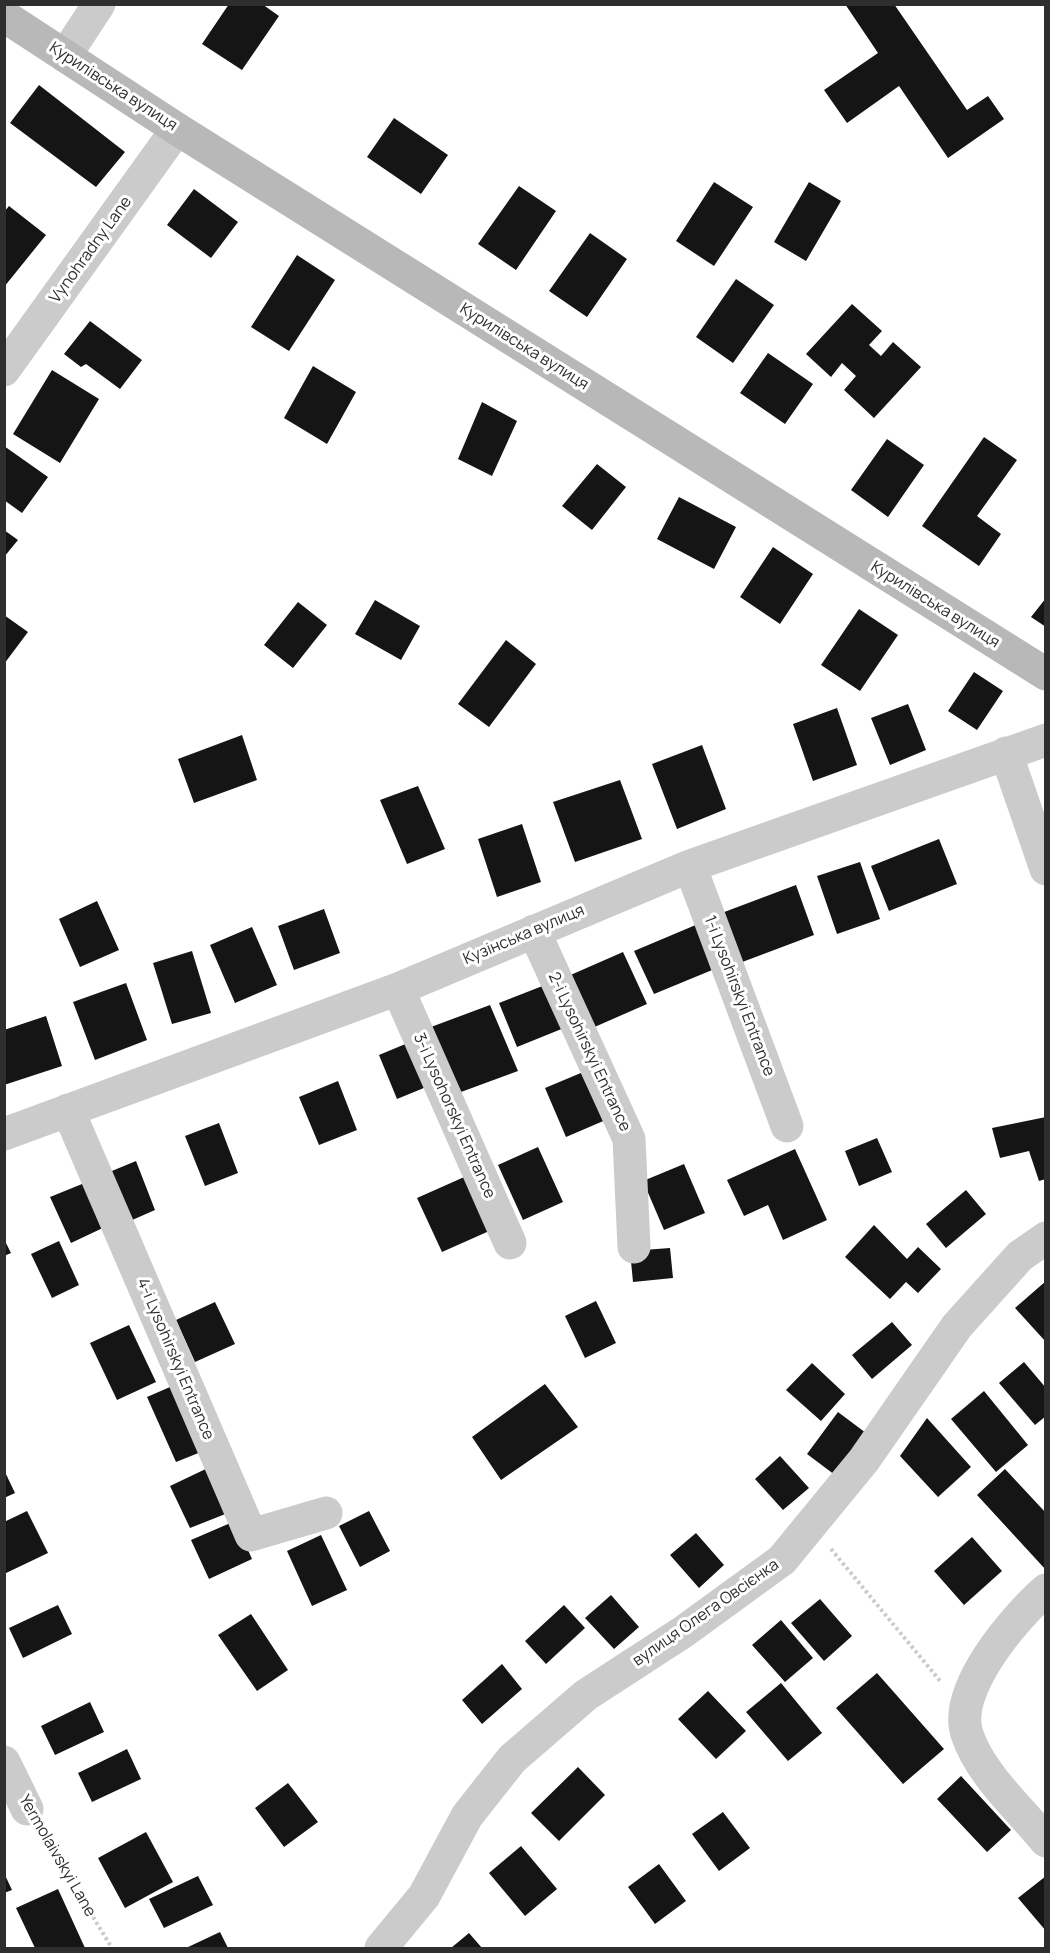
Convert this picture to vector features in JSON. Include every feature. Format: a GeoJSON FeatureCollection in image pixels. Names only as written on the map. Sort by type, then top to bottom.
{"type":"FeatureCollection","features":[{"type":"Feature","properties":{"kind":"main road","name":"Курилівська вулиця"},"geometry":{"type":"LineString","coordinates":[[4,16],[177,129],[1046,674]]}},
{"type":"Feature","properties":{"kind":"street"},"geometry":{"type":"LineString","coordinates":[[65,56],[99,4]]}},
{"type":"Feature","properties":{"kind":"street","name":"Vynohradny Lane"},"geometry":{"type":"LineString","coordinates":[[4,370],[177,129]]}},
{"type":"Feature","properties":{"kind":"street","name":"Кузінська вулиця"},"geometry":{"type":"LineString","coordinates":[[4,1134],[398,989],[690,866],[1046,740]]}},
{"type":"Feature","properties":{"kind":"street"},"geometry":{"type":"LineString","coordinates":[[1006,753],[1046,869]]}},
{"type":"Feature","properties":{"kind":"street","name":"1-i Lysohirskyi Entrance"},"geometry":{"type":"LineString","coordinates":[[690,866],[787,1126]]}},
{"type":"Feature","properties":{"kind":"street","name":"2-i Lysohirskyi Entrance"},"geometry":{"type":"LineString","coordinates":[[534,931],[629,1139],[634,1247]]}},
{"type":"Feature","properties":{"kind":"street","name":"3-i Lysohorskyi Entrance"},"geometry":{"type":"LineString","coordinates":[[398,989],[510,1244]]}},
{"type":"Feature","properties":{"kind":"street","name":"4-i Lysohirskyi Entrance"},"geometry":{"type":"LineString","coordinates":[[68,1110],[250,1535],[326,1513]]}},
{"type":"Feature","properties":{"kind":"street","name":"вулиця Олега Овсієнка"},"geometry":{"type":"LineString","coordinates":[[381,1948],[424,1896],[467,1816],[512,1759],[586,1695],[683,1632],[782,1560],[864,1460],[957,1326],[1020,1256],[1046,1238]]}},
{"type":"Feature","properties":{"kind":"street"},"geometry":{"type":"LineString","coordinates":[[1046,1590],[1011,1626],[980,1669],[965,1710],[966,1732],[978,1759],[1046,1840]]}},
{"type":"Feature","properties":{"kind":"street","name":"Yermolaivskyi Lane"},"geometry":{"type":"LineString","coordinates":[[4,1762],[27,1809]]}},
{"type":"Feature","properties":{"kind":"path"},"geometry":{"type":"LineString","coordinates":[[811,1526],[965,1710]]}},
{"type":"Feature","properties":{"kind":"path","name":"Yermolaivskyi Lane"},"geometry":{"type":"LineString","coordinates":[[27,1809],[112,1948]]}},
{"type":"Feature","properties":{"kind":"building"},"geometry":{"type":"Polygon","coordinates":[[[229,4],[262,4],[279,16],[242,70],[202,44],[229,4]]]}},
{"type":"Feature","properties":{"kind":"building"},"geometry":{"type":"Polygon","coordinates":[[[845,4],[894,4],[967,110],[988,96],[1004,119],[948,158],[899,86],[847,123],[824,90],[878,53],[845,4]]]}},
{"type":"Feature","properties":{"kind":"building"},"geometry":{"type":"Polygon","coordinates":[[[39,85],[125,152],[96,187],[10,123],[39,85]]]}},
{"type":"Feature","properties":{"kind":"building"},"geometry":{"type":"Polygon","coordinates":[[[394,118],[448,155],[421,194],[367,157],[394,118]]]}},
{"type":"Feature","properties":{"kind":"building"},"geometry":{"type":"Polygon","coordinates":[[[714,182],[753,207],[714,266],[676,241],[714,182]]]}},
{"type":"Feature","properties":{"kind":"building"},"geometry":{"type":"Polygon","coordinates":[[[809,182],[841,201],[806,261],[774,242],[809,182]]]}},
{"type":"Feature","properties":{"kind":"building"},"geometry":{"type":"Polygon","coordinates":[[[519,186],[556,211],[516,270],[478,244],[519,186]]]}},
{"type":"Feature","properties":{"kind":"building"},"geometry":{"type":"Polygon","coordinates":[[[194,189],[238,222],[211,258],[167,225],[194,189]]]}},
{"type":"Feature","properties":{"kind":"building"},"geometry":{"type":"Polygon","coordinates":[[[9,206],[46,235],[4,287],[4,212],[9,206]]]}},
{"type":"Feature","properties":{"kind":"building"},"geometry":{"type":"Polygon","coordinates":[[[590,233],[627,259],[587,317],[549,291],[590,233]]]}},
{"type":"Feature","properties":{"kind":"building"},"geometry":{"type":"Polygon","coordinates":[[[297,255],[335,280],[289,351],[251,327],[297,255]]]}},
{"type":"Feature","properties":{"kind":"building"},"geometry":{"type":"Polygon","coordinates":[[[736,279],[774,305],[733,363],[696,337],[736,279]]]}},
{"type":"Feature","properties":{"kind":"building"},"geometry":{"type":"Polygon","coordinates":[[[852,304],[882,331],[869,345],[881,356],[893,342],[921,367],[874,418],[844,390],[856,376],[842,363],[831,377],[806,354],[852,304]]]}},
{"type":"Feature","properties":{"kind":"building"},"geometry":{"type":"Polygon","coordinates":[[[90,321],[142,360],[120,389],[86,364],[81,367],[64,354],[90,321]]]}},
{"type":"Feature","properties":{"kind":"building"},"geometry":{"type":"Polygon","coordinates":[[[768,353],[813,384],[785,424],[740,393],[768,353]]]}},
{"type":"Feature","properties":{"kind":"building"},"geometry":{"type":"Polygon","coordinates":[[[313,366],[356,392],[327,444],[284,418],[313,366]]]}},
{"type":"Feature","properties":{"kind":"building"},"geometry":{"type":"Polygon","coordinates":[[[52,370],[99,399],[60,463],[13,434],[52,370]]]}},
{"type":"Feature","properties":{"kind":"building"},"geometry":{"type":"Polygon","coordinates":[[[482,402],[517,421],[492,476],[458,459],[482,402]]]}},
{"type":"Feature","properties":{"kind":"building"},"geometry":{"type":"Polygon","coordinates":[[[984,437],[1017,460],[977,516],[1001,534],[979,566],[922,526],[984,437]]]}},
{"type":"Feature","properties":{"kind":"building"},"geometry":{"type":"Polygon","coordinates":[[[887,439],[924,465],[888,517],[851,490],[887,439]]]}},
{"type":"Feature","properties":{"kind":"building"},"geometry":{"type":"Polygon","coordinates":[[[4,446],[48,477],[22,513],[4,500],[4,446]]]}},
{"type":"Feature","properties":{"kind":"building"},"geometry":{"type":"Polygon","coordinates":[[[597,464],[626,487],[592,530],[562,506],[597,464]]]}},
{"type":"Feature","properties":{"kind":"building"},"geometry":{"type":"Polygon","coordinates":[[[679,497],[736,527],[714,569],[657,539],[679,497]]]}},
{"type":"Feature","properties":{"kind":"building"},"geometry":{"type":"Polygon","coordinates":[[[4,530],[18,540],[4,557],[4,530]]]}},
{"type":"Feature","properties":{"kind":"building"},"geometry":{"type":"Polygon","coordinates":[[[773,547],[813,574],[780,624],[740,597],[773,547]]]}},
{"type":"Feature","properties":{"kind":"building"},"geometry":{"type":"Polygon","coordinates":[[[1046,598],[1046,627],[1031,617],[1046,598]]]}},
{"type":"Feature","properties":{"kind":"building"},"geometry":{"type":"Polygon","coordinates":[[[375,600],[420,626],[401,660],[355,634],[375,600]]]}},
{"type":"Feature","properties":{"kind":"building"},"geometry":{"type":"Polygon","coordinates":[[[298,602],[327,625],[293,668],[264,645],[298,602]]]}},
{"type":"Feature","properties":{"kind":"building"},"geometry":{"type":"Polygon","coordinates":[[[859,609],[898,635],[860,691],[821,665],[859,609]]]}},
{"type":"Feature","properties":{"kind":"building"},"geometry":{"type":"Polygon","coordinates":[[[4,615],[28,632],[4,664],[4,615]]]}},
{"type":"Feature","properties":{"kind":"building"},"geometry":{"type":"Polygon","coordinates":[[[506,640],[536,664],[489,727],[458,704],[506,640]]]}},
{"type":"Feature","properties":{"kind":"building"},"geometry":{"type":"Polygon","coordinates":[[[974,672],[1003,691],[977,730],[948,711],[974,672]]]}},
{"type":"Feature","properties":{"kind":"building"},"geometry":{"type":"Polygon","coordinates":[[[908,704],[926,750],[890,765],[871,718],[908,704]]]}},
{"type":"Feature","properties":{"kind":"building"},"geometry":{"type":"Polygon","coordinates":[[[837,708],[857,765],[813,781],[793,724],[837,708]]]}},
{"type":"Feature","properties":{"kind":"building"},"geometry":{"type":"Polygon","coordinates":[[[242,735],[257,780],[194,803],[178,759],[242,735]]]}},
{"type":"Feature","properties":{"kind":"building"},"geometry":{"type":"Polygon","coordinates":[[[702,745],[726,809],[677,829],[652,764],[702,745]]]}},
{"type":"Feature","properties":{"kind":"building"},"geometry":{"type":"Polygon","coordinates":[[[620,780],[642,839],[575,862],[553,802],[620,780]]]}},
{"type":"Feature","properties":{"kind":"building"},"geometry":{"type":"Polygon","coordinates":[[[418,786],[445,849],[407,864],[380,800],[418,786]]]}},
{"type":"Feature","properties":{"kind":"building"},"geometry":{"type":"Polygon","coordinates":[[[522,824],[541,882],[497,897],[478,839],[522,824]]]}},
{"type":"Feature","properties":{"kind":"building"},"geometry":{"type":"Polygon","coordinates":[[[939,839],[957,884],[889,911],[871,866],[939,839]]]}},
{"type":"Feature","properties":{"kind":"building"},"geometry":{"type":"Polygon","coordinates":[[[860,862],[880,919],[837,934],[817,876],[860,862]]]}},
{"type":"Feature","properties":{"kind":"building"},"geometry":{"type":"Polygon","coordinates":[[[796,885],[814,935],[737,964],[719,914],[796,885]]]}},
{"type":"Feature","properties":{"kind":"building"},"geometry":{"type":"Polygon","coordinates":[[[97,901],[119,950],[80,967],[59,919],[97,901]]]}},
{"type":"Feature","properties":{"kind":"building"},"geometry":{"type":"Polygon","coordinates":[[[324,909],[340,953],[294,970],[278,926],[324,909]]]}},
{"type":"Feature","properties":{"kind":"building"},"geometry":{"type":"Polygon","coordinates":[[[698,924],[717,968],[654,994],[634,951],[698,924]]]}},
{"type":"Feature","properties":{"kind":"building"},"geometry":{"type":"Polygon","coordinates":[[[252,927],[277,985],[235,1003],[210,945],[252,927]]]}},
{"type":"Feature","properties":{"kind":"building"},"geometry":{"type":"Polygon","coordinates":[[[192,951],[211,1013],[172,1024],[153,963],[192,951]]]}},
{"type":"Feature","properties":{"kind":"building"},"geometry":{"type":"Polygon","coordinates":[[[623,952],[647,1004],[590,1029],[566,977],[623,952]]]}},
{"type":"Feature","properties":{"kind":"building"},"geometry":{"type":"Polygon","coordinates":[[[126,983],[147,1040],[95,1060],[73,1002],[126,983]]]}},
{"type":"Feature","properties":{"kind":"building"},"geometry":{"type":"Polygon","coordinates":[[[545,985],[564,1028],[517,1047],[499,1003],[545,985]]]}},
{"type":"Feature","properties":{"kind":"building"},"geometry":{"type":"Polygon","coordinates":[[[490,1005],[518,1071],[461,1092],[431,1027],[490,1005]]]}},
{"type":"Feature","properties":{"kind":"building"},"geometry":{"type":"Polygon","coordinates":[[[46,1016],[62,1066],[4,1085],[4,1030],[46,1016]]]}},
{"type":"Feature","properties":{"kind":"building"},"geometry":{"type":"Polygon","coordinates":[[[415,1040],[436,1083],[397,1099],[379,1055],[415,1040]]]}},
{"type":"Feature","properties":{"kind":"building"},"geometry":{"type":"Polygon","coordinates":[[[588,1070],[608,1119],[566,1137],[545,1088],[588,1070]]]}},
{"type":"Feature","properties":{"kind":"building"},"geometry":{"type":"Polygon","coordinates":[[[338,1081],[357,1130],[319,1145],[299,1097],[338,1081]]]}},
{"type":"Feature","properties":{"kind":"building"},"geometry":{"type":"Polygon","coordinates":[[[1046,1117],[1046,1179],[1039,1181],[1029,1151],[1000,1158],[992,1128],[1046,1117]]]}},
{"type":"Feature","properties":{"kind":"building"},"geometry":{"type":"Polygon","coordinates":[[[219,1123],[238,1173],[205,1186],[185,1136],[219,1123]]]}},
{"type":"Feature","properties":{"kind":"building"},"geometry":{"type":"Polygon","coordinates":[[[877,1138],[892,1172],[859,1186],[845,1151],[877,1138]]]}},
{"type":"Feature","properties":{"kind":"building"},"geometry":{"type":"Polygon","coordinates":[[[538,1147],[563,1202],[523,1220],[498,1165],[538,1147]]]}},
{"type":"Feature","properties":{"kind":"building"},"geometry":{"type":"Polygon","coordinates":[[[795,1149],[827,1220],[783,1240],[768,1205],[744,1216],[727,1180],[795,1149]]]}},
{"type":"Feature","properties":{"kind":"building"},"geometry":{"type":"Polygon","coordinates":[[[136,1161],[155,1210],[130,1221],[107,1173],[136,1161]]]}},
{"type":"Feature","properties":{"kind":"building"},"geometry":{"type":"Polygon","coordinates":[[[684,1164],[705,1213],[664,1230],[643,1181],[684,1164]]]}},
{"type":"Feature","properties":{"kind":"building"},"geometry":{"type":"Polygon","coordinates":[[[471,1174],[496,1228],[442,1252],[417,1198],[471,1174]]]}},
{"type":"Feature","properties":{"kind":"building"},"geometry":{"type":"Polygon","coordinates":[[[87,1182],[107,1226],[71,1243],[50,1197],[87,1182]]]}},
{"type":"Feature","properties":{"kind":"building"},"geometry":{"type":"Polygon","coordinates":[[[966,1190],[986,1214],[946,1248],[926,1224],[966,1190]]]}},
{"type":"Feature","properties":{"kind":"building"},"geometry":{"type":"Polygon","coordinates":[[[874,1225],[907,1259],[918,1247],[941,1269],[918,1293],[906,1282],[890,1299],[845,1257],[874,1225]]]}},
{"type":"Feature","properties":{"kind":"building"},"geometry":{"type":"Polygon","coordinates":[[[4,1239],[11,1253],[4,1256],[4,1239]]]}},
{"type":"Feature","properties":{"kind":"building"},"geometry":{"type":"Polygon","coordinates":[[[59,1241],[79,1285],[52,1298],[31,1254],[59,1241]]]}},
{"type":"Feature","properties":{"kind":"building"},"geometry":{"type":"Polygon","coordinates":[[[670,1248],[673,1278],[633,1282],[630,1251],[670,1248]]]}},
{"type":"Feature","properties":{"kind":"building"},"geometry":{"type":"Polygon","coordinates":[[[1046,1281],[1046,1342],[1015,1308],[1046,1281]]]}},
{"type":"Feature","properties":{"kind":"building"},"geometry":{"type":"Polygon","coordinates":[[[596,1301],[616,1343],[585,1358],[565,1316],[596,1301]]]}},
{"type":"Feature","properties":{"kind":"building"},"geometry":{"type":"Polygon","coordinates":[[[215,1302],[235,1344],[195,1362],[176,1320],[215,1302]]]}},
{"type":"Feature","properties":{"kind":"building"},"geometry":{"type":"Polygon","coordinates":[[[892,1322],[912,1345],[872,1379],[852,1355],[892,1322]]]}},
{"type":"Feature","properties":{"kind":"building"},"geometry":{"type":"Polygon","coordinates":[[[129,1325],[156,1382],[117,1400],[90,1343],[129,1325]]]}},
{"type":"Feature","properties":{"kind":"building"},"geometry":{"type":"Polygon","coordinates":[[[1024,1362],[1046,1388],[1046,1416],[1035,1425],[999,1383],[1024,1362]]]}},
{"type":"Feature","properties":{"kind":"building"},"geometry":{"type":"Polygon","coordinates":[[[812,1363],[845,1394],[821,1421],[786,1390],[812,1363]]]}},
{"type":"Feature","properties":{"kind":"building"},"geometry":{"type":"Polygon","coordinates":[[[177,1384],[206,1450],[176,1462],[147,1397],[177,1384]]]}},
{"type":"Feature","properties":{"kind":"building"},"geometry":{"type":"Polygon","coordinates":[[[545,1384],[578,1427],[501,1480],[472,1437],[545,1384]]]}},
{"type":"Feature","properties":{"kind":"building"},"geometry":{"type":"Polygon","coordinates":[[[984,1391],[1028,1445],[996,1472],[951,1419],[984,1391]]]}},
{"type":"Feature","properties":{"kind":"building"},"geometry":{"type":"Polygon","coordinates":[[[838,1412],[866,1433],[835,1475],[807,1454],[838,1412]]]}},
{"type":"Feature","properties":{"kind":"building"},"geometry":{"type":"Polygon","coordinates":[[[927,1418],[971,1467],[938,1497],[900,1456],[927,1418]]]}},
{"type":"Feature","properties":{"kind":"building"},"geometry":{"type":"Polygon","coordinates":[[[780,1456],[809,1488],[783,1510],[755,1479],[780,1456]]]}},
{"type":"Feature","properties":{"kind":"building"},"geometry":{"type":"Polygon","coordinates":[[[212,1466],[233,1511],[190,1528],[170,1486],[212,1466]]]}},
{"type":"Feature","properties":{"kind":"building"},"geometry":{"type":"Polygon","coordinates":[[[1005,1469],[1046,1513],[1046,1570],[977,1495],[1005,1469]]]}},
{"type":"Feature","properties":{"kind":"building"},"geometry":{"type":"Polygon","coordinates":[[[4,1470],[15,1493],[4,1498],[4,1470]]]}},
{"type":"Feature","properties":{"kind":"building"},"geometry":{"type":"Polygon","coordinates":[[[27,1511],[48,1553],[4,1574],[4,1522],[27,1511]]]}},
{"type":"Feature","properties":{"kind":"building"},"geometry":{"type":"Polygon","coordinates":[[[369,1511],[390,1551],[360,1567],[339,1526],[369,1511]]]}},
{"type":"Feature","properties":{"kind":"building"},"geometry":{"type":"Polygon","coordinates":[[[235,1521],[252,1559],[209,1579],[191,1540],[235,1521]]]}},
{"type":"Feature","properties":{"kind":"building"},"geometry":{"type":"Polygon","coordinates":[[[696,1533],[724,1565],[699,1588],[670,1555],[696,1533]]]}},
{"type":"Feature","properties":{"kind":"building"},"geometry":{"type":"Polygon","coordinates":[[[321,1535],[347,1590],[312,1606],[287,1551],[321,1535]]]}},
{"type":"Feature","properties":{"kind":"building"},"geometry":{"type":"Polygon","coordinates":[[[972,1537],[1002,1571],[964,1605],[934,1571],[972,1537]]]}},
{"type":"Feature","properties":{"kind":"building"},"geometry":{"type":"Polygon","coordinates":[[[611,1595],[639,1627],[614,1649],[585,1618],[611,1595]]]}},
{"type":"Feature","properties":{"kind":"building"},"geometry":{"type":"Polygon","coordinates":[[[820,1599],[852,1636],[824,1661],[791,1623],[820,1599]]]}},
{"type":"Feature","properties":{"kind":"building"},"geometry":{"type":"Polygon","coordinates":[[[58,1605],[72,1634],[23,1658],[9,1628],[58,1605]]]}},
{"type":"Feature","properties":{"kind":"building"},"geometry":{"type":"Polygon","coordinates":[[[564,1605],[585,1628],[546,1664],[525,1641],[564,1605]]]}},
{"type":"Feature","properties":{"kind":"building"},"geometry":{"type":"Polygon","coordinates":[[[251,1614],[288,1670],[257,1691],[218,1635],[251,1614]]]}},
{"type":"Feature","properties":{"kind":"building"},"geometry":{"type":"Polygon","coordinates":[[[781,1620],[813,1658],[785,1682],[752,1645],[781,1620]]]}},
{"type":"Feature","properties":{"kind":"building"},"geometry":{"type":"Polygon","coordinates":[[[502,1664],[522,1689],[482,1724],[462,1700],[502,1664]]]}},
{"type":"Feature","properties":{"kind":"building"},"geometry":{"type":"Polygon","coordinates":[[[877,1673],[944,1749],[903,1784],[836,1708],[877,1673]]]}},
{"type":"Feature","properties":{"kind":"building"},"geometry":{"type":"Polygon","coordinates":[[[781,1683],[822,1733],[788,1761],[746,1712],[781,1683]]]}},
{"type":"Feature","properties":{"kind":"building"},"geometry":{"type":"Polygon","coordinates":[[[708,1691],[746,1731],[716,1759],[678,1719],[708,1691]]]}},
{"type":"Feature","properties":{"kind":"building"},"geometry":{"type":"Polygon","coordinates":[[[90,1702],[104,1732],[55,1755],[41,1726],[90,1702]]]}},
{"type":"Feature","properties":{"kind":"building"},"geometry":{"type":"Polygon","coordinates":[[[127,1749],[141,1779],[92,1802],[78,1773],[127,1749]]]}},
{"type":"Feature","properties":{"kind":"building"},"geometry":{"type":"Polygon","coordinates":[[[578,1767],[605,1795],[559,1841],[531,1813],[578,1767]]]}},
{"type":"Feature","properties":{"kind":"building"},"geometry":{"type":"Polygon","coordinates":[[[961,1776],[1011,1830],[987,1852],[937,1799],[961,1776]]]}},
{"type":"Feature","properties":{"kind":"building"},"geometry":{"type":"Polygon","coordinates":[[[288,1783],[318,1822],[284,1847],[255,1808],[288,1783]]]}},
{"type":"Feature","properties":{"kind":"building"},"geometry":{"type":"Polygon","coordinates":[[[723,1812],[750,1848],[719,1871],[692,1834],[723,1812]]]}},
{"type":"Feature","properties":{"kind":"building"},"geometry":{"type":"Polygon","coordinates":[[[146,1832],[173,1882],[125,1908],[98,1858],[146,1832]]]}},
{"type":"Feature","properties":{"kind":"building"},"geometry":{"type":"Polygon","coordinates":[[[521,1846],[557,1889],[525,1916],[489,1873],[521,1846]]]}},
{"type":"Feature","properties":{"kind":"building"},"geometry":{"type":"Polygon","coordinates":[[[659,1864],[686,1901],[655,1924],[628,1887],[659,1864]]]}},
{"type":"Feature","properties":{"kind":"building"},"geometry":{"type":"Polygon","coordinates":[[[4,1873],[12,1890],[4,1893],[4,1873]]]}},
{"type":"Feature","properties":{"kind":"building"},"geometry":{"type":"Polygon","coordinates":[[[198,1876],[213,1905],[164,1928],[149,1899],[198,1876]]]}},
{"type":"Feature","properties":{"kind":"building"},"geometry":{"type":"Polygon","coordinates":[[[1046,1876],[1046,1931],[1018,1898],[1046,1876]]]}},
{"type":"Feature","properties":{"kind":"building"},"geometry":{"type":"Polygon","coordinates":[[[58,1889],[85,1948],[35,1948],[16,1908],[58,1889]]]}},
{"type":"Feature","properties":{"kind":"building"},"geometry":{"type":"Polygon","coordinates":[[[220,1932],[228,1948],[186,1948],[220,1932]]]}},
{"type":"Feature","properties":{"kind":"building"},"geometry":{"type":"Polygon","coordinates":[[[469,1933],[482,1948],[451,1948],[469,1933]]]}}]}
